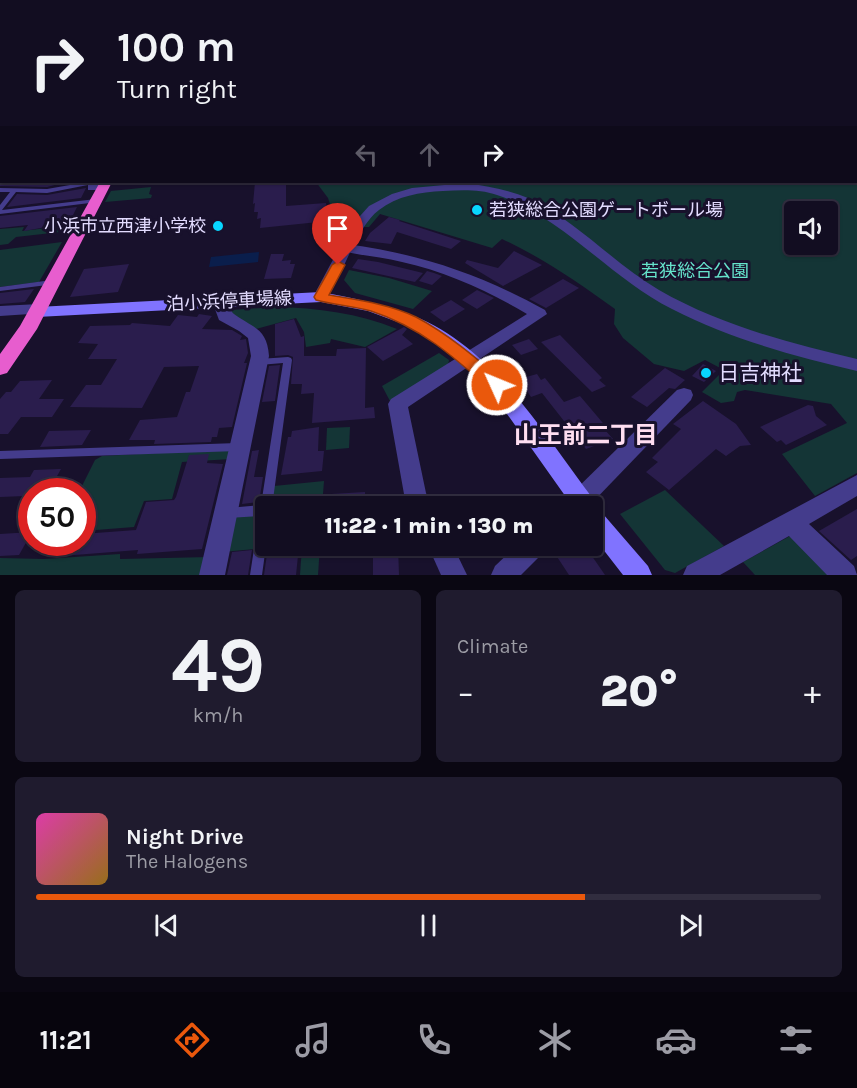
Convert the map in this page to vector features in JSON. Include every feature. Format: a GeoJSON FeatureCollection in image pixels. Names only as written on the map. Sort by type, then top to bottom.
{"type":"FeatureCollection","features":[{"type":"Feature","properties":{"kind":"highway"},"geometry":{"type":"LineString","coordinates":[[0,368],[19,344],[38,310],[98,187]]}},
{"type":"Feature","properties":{"kind":"main road","name":"泊小浜停車場線"},"geometry":{"type":"LineString","coordinates":[[38,310],[321,297],[371,307],[409,320],[439,336],[497,385],[575,496]]}},
{"type":"Feature","properties":{"kind":"main road","name":"泊小浜停車場線"},"geometry":{"type":"LineString","coordinates":[[603,531],[639,575]]}},
{"type":"Feature","properties":{"kind":"street"},"geometry":{"type":"LineString","coordinates":[[321,297],[358,225],[367,213],[391,198],[419,190],[448,186],[498,191],[519,197],[540,208],[629,277],[683,309],[756,339],[857,365]]}},
{"type":"Feature","properties":{"kind":"street"},"geometry":{"type":"LineString","coordinates":[[347,248],[393,255],[447,269],[497,290],[539,314],[398,404],[416,496]]}},
{"type":"Feature","properties":{"kind":"street"},"geometry":{"type":"LineString","coordinates":[[213,575],[259,362],[260,345],[258,337],[249,329],[225,316],[220,301]]}},
{"type":"Feature","properties":{"kind":"street"},"geometry":{"type":"LineString","coordinates":[[0,311],[38,310]]}},
{"type":"Feature","properties":{"kind":"street"},"geometry":{"type":"LineString","coordinates":[[593,496],[684,395]]}},
{"type":"Feature","properties":{"kind":"street"},"geometry":{"type":"LineString","coordinates":[[696,575],[857,485]]}},
{"type":"Feature","properties":{"kind":"street"},"geometry":{"type":"LineString","coordinates":[[792,523],[845,575]]}},
{"type":"Feature","properties":{"kind":"street"},"geometry":{"type":"LineString","coordinates":[[445,556],[454,575]]}},
{"type":"Feature","properties":{"kind":"street"},"geometry":{"type":"LineString","coordinates":[[504,575],[523,556]]}},
{"type":"Feature","properties":{"kind":"lane"},"geometry":{"type":"LineString","coordinates":[[0,210],[26,183]]}},
{"type":"Feature","properties":{"kind":"lane"},"geometry":{"type":"LineString","coordinates":[[0,190],[98,187]]}},
{"type":"Feature","properties":{"kind":"lane"},"geometry":{"type":"LineString","coordinates":[[0,210],[98,187]]}},
{"type":"Feature","properties":{"kind":"lane"},"geometry":{"type":"LineString","coordinates":[[0,289],[53,282]]}},
{"type":"Feature","properties":{"kind":"lane"},"geometry":{"type":"LineString","coordinates":[[259,362],[288,360],[268,496]]}},
{"type":"Feature","properties":{"kind":"lane"},"geometry":{"type":"LineString","coordinates":[[0,455],[240,447]]}},
{"type":"Feature","properties":{"kind":"lane"},"geometry":{"type":"LineString","coordinates":[[226,514],[255,510]]}},
{"type":"Feature","properties":{"kind":"lane"},"geometry":{"type":"LineString","coordinates":[[256,575],[259,556]]}},
{"type":"Feature","properties":{"kind":"green space","name":"若狭総合公園"},"geometry":{"type":"Polygon","coordinates":[[[317,183],[857,183],[857,473],[815,496],[782,454],[847,423],[831,404],[745,390],[737,392],[734,401],[721,403],[702,392],[724,370],[705,360],[684,371],[654,364],[623,338],[614,324],[615,309],[574,280],[532,254],[502,239],[492,248],[380,214],[369,227],[344,227],[335,220],[328,198],[317,183]]]}},
{"type":"Feature","properties":{"kind":"green space"},"geometry":{"type":"Polygon","coordinates":[[[151,187],[149,194],[152,195],[151,198],[105,202],[111,191],[151,187]]]}},
{"type":"Feature","properties":{"kind":"green space"},"geometry":{"type":"Polygon","coordinates":[[[72,225],[69,231],[16,237],[8,244],[0,245],[0,229],[24,227],[22,231],[72,225]]]}},
{"type":"Feature","properties":{"kind":"green space"},"geometry":{"type":"Polygon","coordinates":[[[62,242],[39,282],[0,287],[0,250],[62,242]]]}},
{"type":"Feature","properties":{"kind":"green space"},"geometry":{"type":"Polygon","coordinates":[[[349,270],[389,278],[432,291],[413,309],[355,293],[344,280],[349,270]]]}},
{"type":"Feature","properties":{"kind":"green space"},"geometry":{"type":"Polygon","coordinates":[[[275,307],[338,312],[397,329],[365,347],[331,339],[330,343],[306,347],[304,332],[296,318],[256,329],[231,315],[232,310],[275,307]]]}},
{"type":"Feature","properties":{"kind":"green space"},"geometry":{"type":"Polygon","coordinates":[[[439,353],[449,360],[448,365],[390,401],[382,386],[439,353]]]}},
{"type":"Feature","properties":{"kind":"green space"},"geometry":{"type":"Polygon","coordinates":[[[350,427],[349,448],[326,450],[327,428],[350,427]]]}},
{"type":"Feature","properties":{"kind":"green space"},"geometry":{"type":"Polygon","coordinates":[[[234,449],[231,459],[182,462],[172,499],[144,501],[134,527],[96,530],[96,478],[86,478],[95,460],[102,456],[234,449]]]}},
{"type":"Feature","properties":{"kind":"green space"},"geometry":{"type":"Polygon","coordinates":[[[324,481],[323,496],[273,496],[274,486],[324,481]]]}},
{"type":"Feature","properties":{"kind":"green space"},"geometry":{"type":"Polygon","coordinates":[[[665,490],[724,546],[675,573],[665,570],[620,514],[665,490]]]}},
{"type":"Feature","properties":{"kind":"green space"},"geometry":{"type":"Polygon","coordinates":[[[255,514],[255,549],[223,552],[230,516],[255,514]]]}},
{"type":"Feature","properties":{"kind":"green space"},"geometry":{"type":"Polygon","coordinates":[[[790,536],[836,575],[755,575],[743,562],[790,536]]]}},
{"type":"Feature","properties":{"kind":"green space"},"geometry":{"type":"Polygon","coordinates":[[[120,554],[120,559],[210,557],[205,575],[0,575],[0,558],[44,559],[120,554]]]}},
{"type":"Feature","properties":{"kind":"green space"},"geometry":{"type":"Polygon","coordinates":[[[301,556],[319,556],[318,575],[300,575],[301,556]]]}},
{"type":"Feature","properties":{"kind":"water"},"geometry":{"type":"Polygon","coordinates":[[[259,252],[258,262],[209,267],[211,257],[259,252]]]}},
{"type":"Feature","properties":{"kind":"building"},"geometry":{"type":"Polygon","coordinates":[[[0,183],[62,183],[47,187],[0,186],[0,183]]]}},
{"type":"Feature","properties":{"kind":"building"},"geometry":{"type":"Polygon","coordinates":[[[255,183],[286,183],[286,206],[326,203],[328,221],[260,228],[261,218],[257,219],[258,212],[254,212],[255,203],[253,204],[255,183]]]}},
{"type":"Feature","properties":{"kind":"building"},"geometry":{"type":"Polygon","coordinates":[[[86,188],[81,198],[7,207],[17,194],[47,195],[86,188]]]}},
{"type":"Feature","properties":{"kind":"building"},"geometry":{"type":"Polygon","coordinates":[[[77,207],[69,223],[24,231],[28,225],[0,228],[0,216],[77,207]]]}},
{"type":"Feature","properties":{"kind":"building"},"geometry":{"type":"Polygon","coordinates":[[[389,217],[461,241],[451,249],[397,232],[391,244],[365,241],[370,233],[389,217]]]}},
{"type":"Feature","properties":{"kind":"building"},"geometry":{"type":"Polygon","coordinates":[[[514,251],[542,265],[503,286],[465,263],[467,260],[498,268],[514,251]]]}},
{"type":"Feature","properties":{"kind":"building"},"geometry":{"type":"Polygon","coordinates":[[[271,254],[284,254],[282,261],[291,260],[290,264],[295,264],[291,278],[264,279],[271,254]]]}},
{"type":"Feature","properties":{"kind":"building"},"geometry":{"type":"Polygon","coordinates":[[[358,259],[423,273],[415,282],[352,268],[358,259]]]}},
{"type":"Feature","properties":{"kind":"building"},"geometry":{"type":"Polygon","coordinates":[[[129,264],[118,292],[70,297],[84,269],[129,264]]]}},
{"type":"Feature","properties":{"kind":"building"},"geometry":{"type":"Polygon","coordinates":[[[427,271],[442,276],[432,285],[419,281],[427,271]]]}},
{"type":"Feature","properties":{"kind":"building"},"geometry":{"type":"Polygon","coordinates":[[[563,279],[579,288],[546,308],[529,299],[563,279]]]}},
{"type":"Feature","properties":{"kind":"building"},"geometry":{"type":"Polygon","coordinates":[[[34,289],[25,302],[0,304],[0,293],[34,289]]]}},
{"type":"Feature","properties":{"kind":"building"},"geometry":{"type":"Polygon","coordinates":[[[477,290],[494,298],[477,309],[462,300],[477,290]]]}},
{"type":"Feature","properties":{"kind":"building"},"geometry":{"type":"Polygon","coordinates":[[[451,300],[465,309],[444,322],[430,312],[451,300]]]}},
{"type":"Feature","properties":{"kind":"building"},"geometry":{"type":"Polygon","coordinates":[[[199,314],[212,316],[202,329],[232,330],[242,336],[240,340],[246,339],[248,353],[244,363],[247,363],[232,427],[219,428],[217,437],[212,437],[211,442],[154,444],[155,440],[129,440],[140,420],[177,417],[186,392],[190,392],[199,366],[164,367],[142,408],[70,407],[86,385],[101,385],[117,359],[88,359],[98,344],[78,343],[90,326],[130,325],[132,323],[170,326],[178,315],[197,317],[199,314]]]}},
{"type":"Feature","properties":{"kind":"building"},"geometry":{"type":"Polygon","coordinates":[[[294,319],[301,337],[304,336],[304,356],[336,356],[337,349],[366,348],[365,408],[374,407],[375,418],[312,423],[314,393],[301,394],[302,384],[291,384],[293,357],[275,356],[275,324],[294,319]]]}},
{"type":"Feature","properties":{"kind":"building"},"geometry":{"type":"Polygon","coordinates":[[[404,327],[407,329],[402,335],[413,344],[383,361],[367,347],[404,327]]]}},
{"type":"Feature","properties":{"kind":"building"},"geometry":{"type":"Polygon","coordinates":[[[560,335],[602,378],[599,380],[606,386],[592,392],[541,342],[560,335]]]}},
{"type":"Feature","properties":{"kind":"building"},"geometry":{"type":"Polygon","coordinates":[[[529,339],[538,349],[521,355],[512,345],[529,339]]]}},
{"type":"Feature","properties":{"kind":"building","name":"日吉神社"},"geometry":{"type":"Polygon","coordinates":[[[703,364],[716,371],[704,382],[692,376],[703,364]]]}},
{"type":"Feature","properties":{"kind":"building"},"geometry":{"type":"Polygon","coordinates":[[[280,365],[275,401],[262,402],[269,366],[280,365]]]}},
{"type":"Feature","properties":{"kind":"building"},"geometry":{"type":"Polygon","coordinates":[[[665,368],[685,380],[675,389],[669,388],[647,407],[631,397],[665,368]]]}},
{"type":"Feature","properties":{"kind":"building"},"geometry":{"type":"Polygon","coordinates":[[[537,374],[541,380],[545,378],[564,402],[580,396],[608,429],[605,430],[613,439],[586,449],[542,393],[531,397],[519,379],[537,374]]]}},
{"type":"Feature","properties":{"kind":"building"},"geometry":{"type":"Polygon","coordinates":[[[52,380],[39,399],[64,399],[52,417],[21,417],[8,434],[0,434],[0,399],[6,392],[11,392],[20,381],[52,380]]]}},
{"type":"Feature","properties":{"kind":"building"},"geometry":{"type":"Polygon","coordinates":[[[703,401],[736,424],[751,445],[740,446],[726,456],[716,449],[669,490],[646,472],[658,462],[652,458],[681,429],[673,424],[703,401]]]}},
{"type":"Feature","properties":{"kind":"building"},"geometry":{"type":"Polygon","coordinates":[[[808,405],[813,406],[816,416],[827,425],[786,445],[781,440],[777,442],[760,427],[808,405]]]}},
{"type":"Feature","properties":{"kind":"building"},"geometry":{"type":"Polygon","coordinates":[[[319,427],[318,451],[324,451],[322,471],[281,475],[288,437],[291,437],[292,431],[319,427]]]}},
{"type":"Feature","properties":{"kind":"building"},"geometry":{"type":"Polygon","coordinates":[[[91,430],[82,445],[40,447],[49,431],[91,430]]]}},
{"type":"Feature","properties":{"kind":"building"},"geometry":{"type":"Polygon","coordinates":[[[259,450],[254,477],[263,477],[260,496],[255,496],[255,502],[242,504],[252,451],[259,450]]]}},
{"type":"Feature","properties":{"kind":"building"},"geometry":{"type":"Polygon","coordinates":[[[209,454],[207,463],[223,464],[202,549],[137,554],[138,550],[96,553],[96,533],[136,530],[146,502],[174,500],[189,455],[209,454]]]}},
{"type":"Feature","properties":{"kind":"building"},"geometry":{"type":"Polygon","coordinates":[[[61,469],[56,478],[18,478],[18,496],[0,497],[0,478],[30,477],[34,470],[61,469]]]}},
{"type":"Feature","properties":{"kind":"building"},"geometry":{"type":"Polygon","coordinates":[[[365,492],[365,496],[331,496],[331,494],[365,492]]]}},
{"type":"Feature","properties":{"kind":"building"},"geometry":{"type":"Polygon","coordinates":[[[857,509],[857,556],[851,560],[819,531],[857,509]]]}},
{"type":"Feature","properties":{"kind":"building"},"geometry":{"type":"Polygon","coordinates":[[[18,533],[18,555],[0,556],[0,534],[18,533]]]}},
{"type":"Feature","properties":{"kind":"building"},"geometry":{"type":"Polygon","coordinates":[[[252,550],[248,575],[227,575],[232,552],[252,550]]]}},
{"type":"Feature","properties":{"kind":"building"},"geometry":{"type":"Polygon","coordinates":[[[267,556],[298,556],[296,575],[264,575],[267,556]]]}},
{"type":"Feature","properties":{"kind":"building"},"geometry":{"type":"Polygon","coordinates":[[[373,556],[398,556],[399,575],[373,575],[373,556]]]}},
{"type":"Feature","properties":{"kind":"building"},"geometry":{"type":"Polygon","coordinates":[[[557,556],[592,556],[605,575],[569,575],[557,556]]]}},
{"type":"Feature","properties":{"kind":"place","name":"若狭総合公園ゲートボール場"},"geometry":{"type":"Point","coordinates":[477,210]}},
{"type":"Feature","properties":{"kind":"place","name":"小浜市立西津小学校"},"geometry":{"type":"Point","coordinates":[218,226]}},
{"type":"Feature","properties":{"kind":"place","name":"日吉神社"},"geometry":{"type":"Point","coordinates":[706,373]}},
{"type":"Feature","properties":{"kind":"district","name":"山王前二丁目"},"geometry":{"type":"Point","coordinates":[586,435]}},
{"type":"Feature","properties":{"kind":"route"},"geometry":{"type":"LineString","coordinates":[[338,265],[321,297],[371,307],[409,320],[439,336],[497,385]]}}]}
